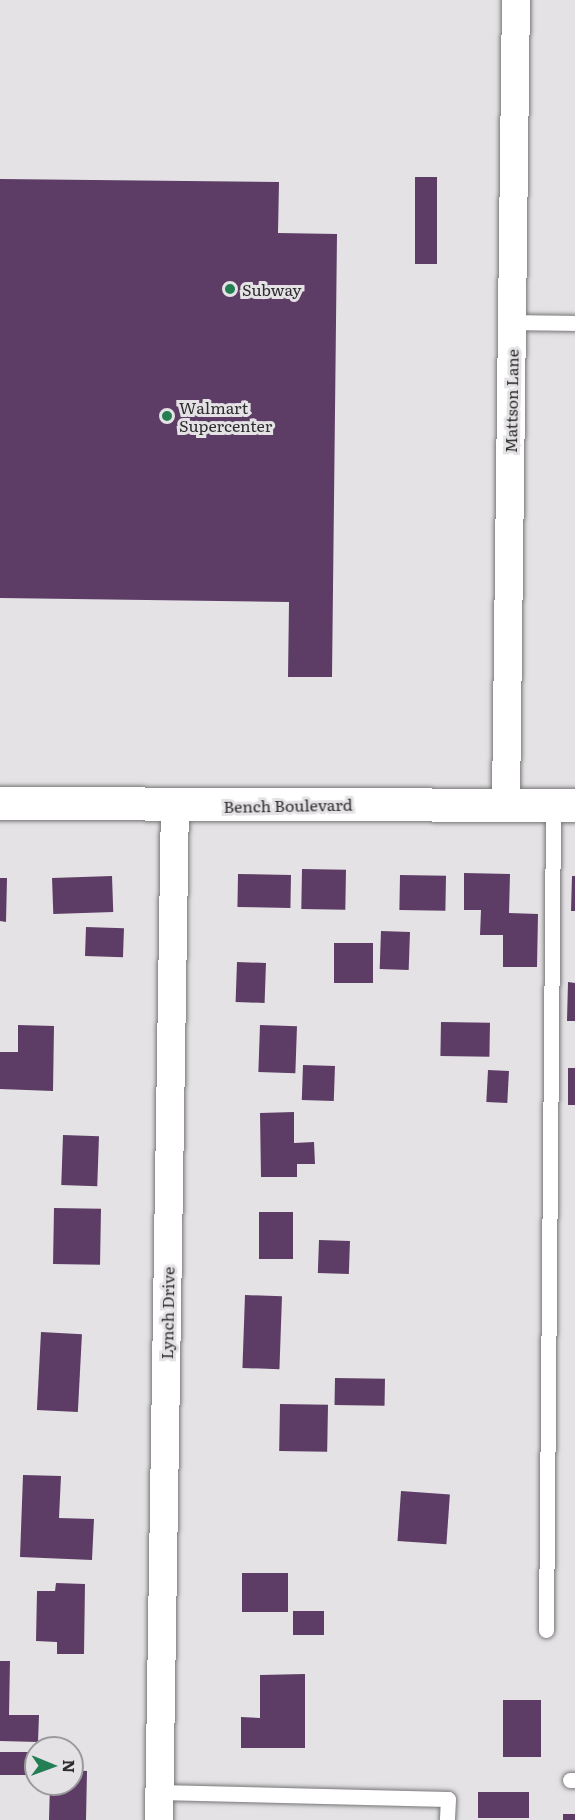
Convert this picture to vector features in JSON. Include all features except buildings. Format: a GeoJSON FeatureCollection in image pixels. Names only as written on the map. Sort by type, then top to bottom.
{"type":"FeatureCollection","features":[{"type":"Feature","properties":{"kind":"main road","name":"Bench Boulevard"},"geometry":{"type":"LineString","coordinates":[[0,804],[175,806],[564,804]]}},
{"type":"Feature","properties":{"kind":"street","name":"Mattson Lane"},"geometry":{"type":"LineString","coordinates":[[506,803],[516,0]]}},
{"type":"Feature","properties":{"kind":"street","name":"Lynch Drive"},"geometry":{"type":"LineString","coordinates":[[159,1806],[175,806]]}},
{"type":"Feature","properties":{"kind":"lane"},"geometry":{"type":"LineString","coordinates":[[512,322],[575,323]]}},
{"type":"Feature","properties":{"kind":"lane"},"geometry":{"type":"LineString","coordinates":[[546,1630],[564,804]]}},
{"type":"Feature","properties":{"kind":"lane"},"geometry":{"type":"LineString","coordinates":[[159,1806],[448,1799],[447,1820]]}},
{"type":"Feature","properties":{"kind":"place","name":"Subway"},"geometry":{"type":"Point","coordinates":[230,289]}},
{"type":"Feature","properties":{"kind":"place","name":"Walmart Supercenter"},"geometry":{"type":"Point","coordinates":[167,416]}}]}
